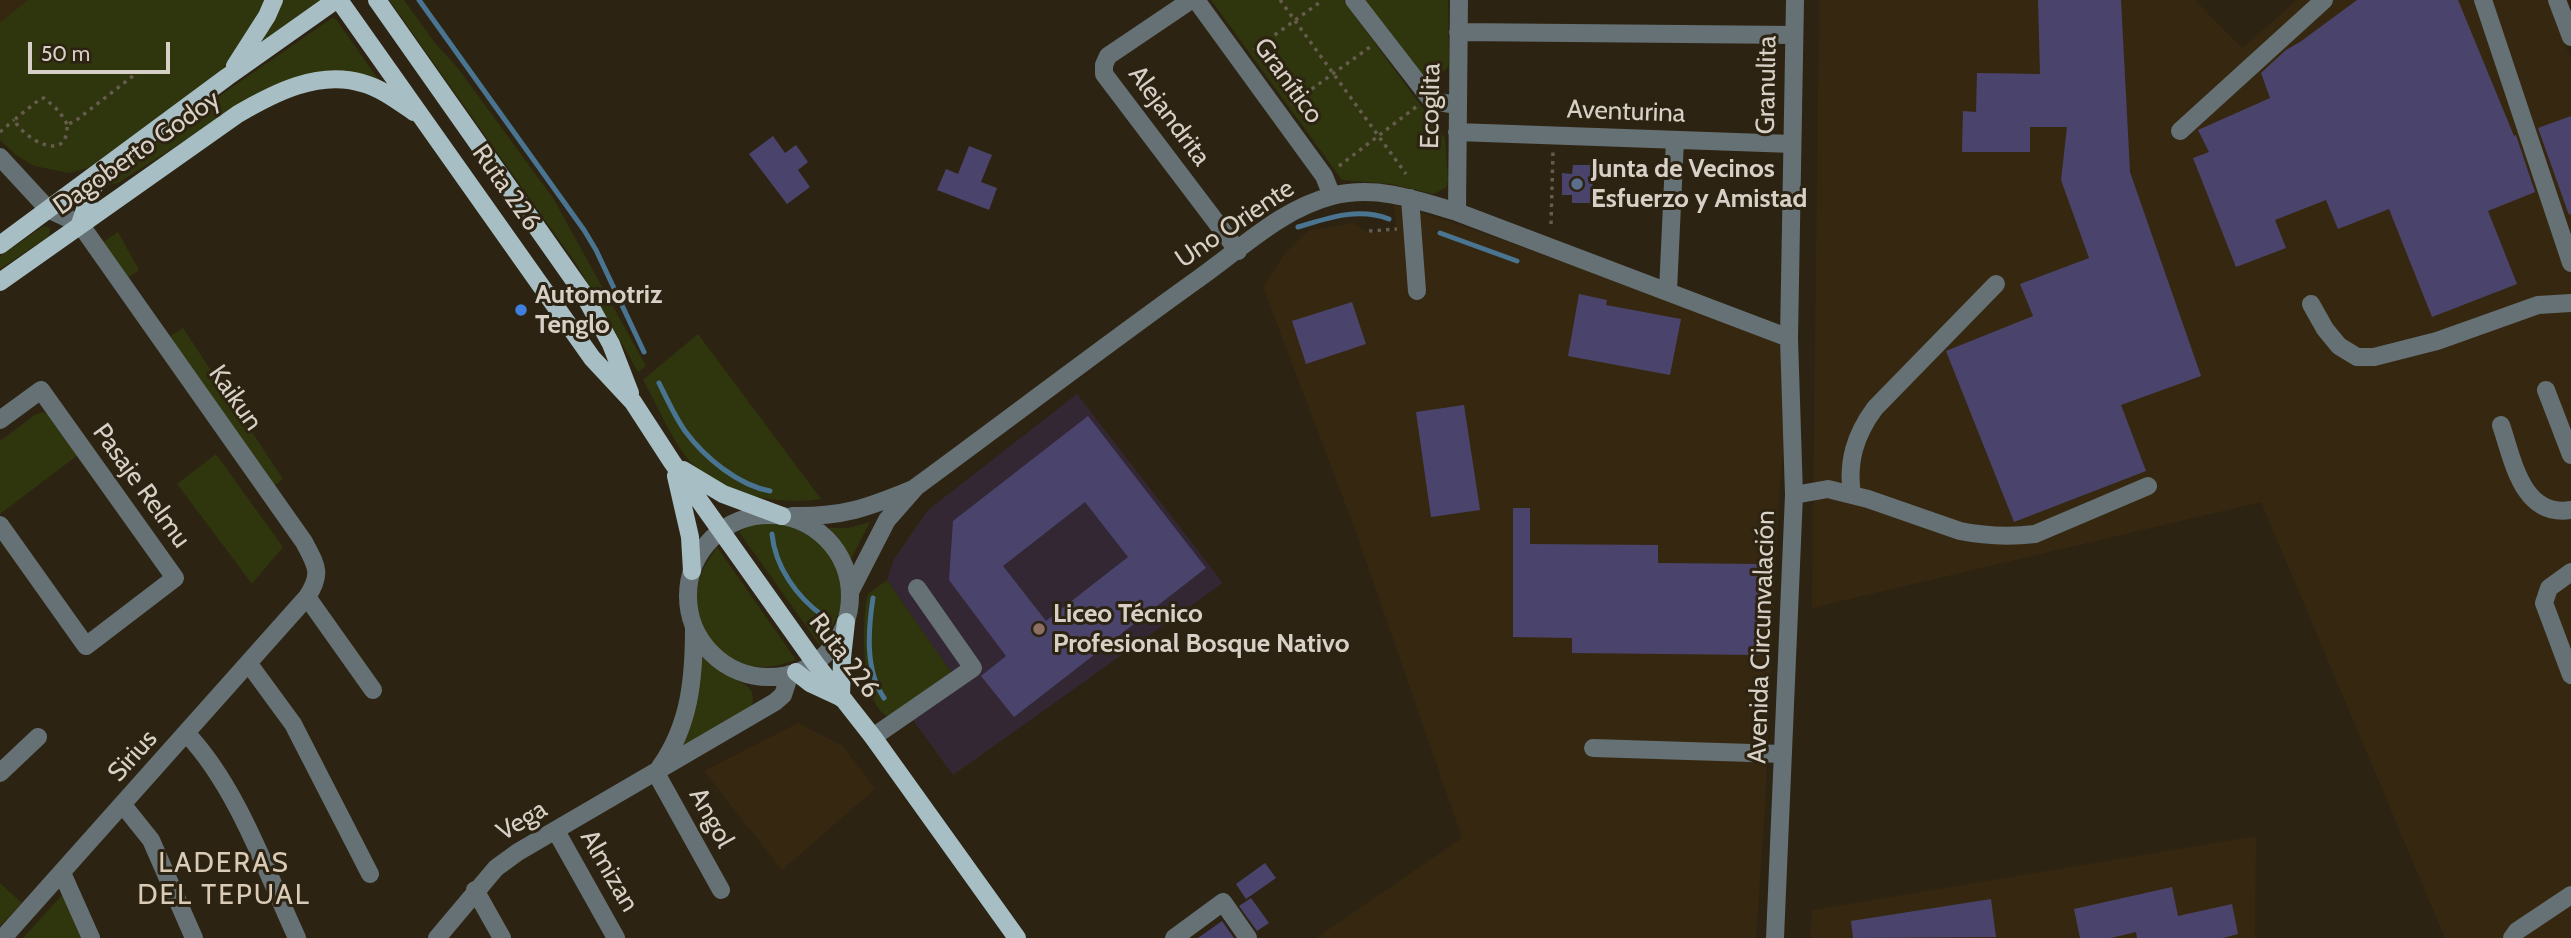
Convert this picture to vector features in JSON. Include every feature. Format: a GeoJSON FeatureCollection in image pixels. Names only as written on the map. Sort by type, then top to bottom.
{"type":"FeatureCollection","features":[{"type":"Feature","properties":{"kind":"main road"},"geometry":{"type":"LineString","coordinates":[[227,77],[259,30],[274,0]]}},
{"type":"Feature","properties":{"kind":"main road","name":"Dagoberto Godoy"},"geometry":{"type":"LineString","coordinates":[[0,245],[227,77],[338,0]]}},
{"type":"Feature","properties":{"kind":"main road","name":"Ruta 226"},"geometry":{"type":"LineString","coordinates":[[338,0],[426,120],[592,358],[633,402],[672,462],[815,663],[873,737],[1017,938]]}},
{"type":"Feature","properties":{"kind":"main road","name":"Ruta 226"},"geometry":{"type":"LineString","coordinates":[[377,0],[583,293],[611,344],[633,402]]}},
{"type":"Feature","properties":{"kind":"main road","name":"Dagoberto Godoy"},"geometry":{"type":"LineString","coordinates":[[0,282],[238,114],[293,86],[340,79],[361,82],[386,93],[426,120]]}},
{"type":"Feature","properties":{"kind":"main road"},"geometry":{"type":"LineString","coordinates":[[80,224],[90,194],[105,166]]}},
{"type":"Feature","properties":{"kind":"main road"},"geometry":{"type":"LineString","coordinates":[[672,462],[723,494],[782,516]]}},
{"type":"Feature","properties":{"kind":"main road"},"geometry":{"type":"LineString","coordinates":[[672,462],[689,532],[692,572]]}},
{"type":"Feature","properties":{"kind":"main road"},"geometry":{"type":"LineString","coordinates":[[793,673],[841,698],[846,622]]}},
{"type":"Feature","properties":{"kind":"street","name":"Granítico"},"geometry":{"type":"LineString","coordinates":[[1194,0],[1324,176],[1332,196]]}},
{"type":"Feature","properties":{"kind":"street","name":"Alejandrita"},"geometry":{"type":"LineString","coordinates":[[1194,0],[1108,56],[1104,74],[1238,251]]}},
{"type":"Feature","properties":{"kind":"street"},"geometry":{"type":"LineString","coordinates":[[1353,0],[1429,98],[1437,104],[1457,106]]}},
{"type":"Feature","properties":{"kind":"street","name":"Ecoglita"},"geometry":{"type":"LineString","coordinates":[[1457,212],[1459,0]]}},
{"type":"Feature","properties":{"kind":"street","name":"Granulita"},"geometry":{"type":"LineString","coordinates":[[1789,338],[1795,0]]}},
{"type":"Feature","properties":{"kind":"street"},"geometry":{"type":"LineString","coordinates":[[2180,131],[2324,0]]}},
{"type":"Feature","properties":{"kind":"street"},"geometry":{"type":"LineString","coordinates":[[2483,0],[2571,263]]}},
{"type":"Feature","properties":{"kind":"street"},"geometry":{"type":"LineString","coordinates":[[2557,0],[2571,37]]}},
{"type":"Feature","properties":{"kind":"street"},"geometry":{"type":"LineString","coordinates":[[1458,32],[1794,35]]}},
{"type":"Feature","properties":{"kind":"street","name":"Aventurina"},"geometry":{"type":"LineString","coordinates":[[1457,132],[1792,144]]}},
{"type":"Feature","properties":{"kind":"street"},"geometry":{"type":"LineString","coordinates":[[1668,291],[1675,140]]}},
{"type":"Feature","properties":{"kind":"street"},"geometry":{"type":"LineString","coordinates":[[0,157],[48,209],[80,224]]}},
{"type":"Feature","properties":{"kind":"street","name":"Uno Oriente"},"geometry":{"type":"LineString","coordinates":[[850,592],[887,520],[916,487],[1138,321],[1286,215],[1332,196],[1374,191],[1457,212],[1789,338]]}},
{"type":"Feature","properties":{"kind":"street"},"geometry":{"type":"LineString","coordinates":[[1410,198],[1417,291]]}},
{"type":"Feature","properties":{"kind":"street","name":"Kaikun"},"geometry":{"type":"LineString","coordinates":[[80,224],[304,542],[317,567],[317,583],[303,601]]}},
{"type":"Feature","properties":{"kind":"street"},"geometry":{"type":"LineString","coordinates":[[1852,495],[1852,459],[1857,438],[1865,422],[1875,408],[1996,284]]}},
{"type":"Feature","properties":{"kind":"street"},"geometry":{"type":"LineString","coordinates":[[2311,304],[2325,329],[2339,346],[2357,357],[2374,357],[2437,341],[2538,305],[2571,303]]}},
{"type":"Feature","properties":{"kind":"street","name":"Avenida Circunvalación"},"geometry":{"type":"LineString","coordinates":[[1775,938],[1794,495],[1789,338]]}},
{"type":"Feature","properties":{"kind":"street","name":"Pasaje Relmu"},"geometry":{"type":"LineString","coordinates":[[0,420],[41,390],[175,578],[86,646],[0,525]]}},
{"type":"Feature","properties":{"kind":"street"},"geometry":{"type":"LineString","coordinates":[[2546,390],[2571,455]]}},
{"type":"Feature","properties":{"kind":"street"},"geometry":{"type":"LineString","coordinates":[[2501,425],[2527,494],[2545,507],[2558,511],[2571,510]]}},
{"type":"Feature","properties":{"kind":"street"},"geometry":{"type":"LineString","coordinates":[[1794,495],[1828,489],[1960,531],[2015,536],[2035,534],[2148,486]]}},
{"type":"Feature","properties":{"kind":"street","name":"Uno Oriente"},"geometry":{"type":"LineString","coordinates":[[721,531],[740,520],[761,515],[818,516],[853,511],[916,487]]}},
{"type":"Feature","properties":{"kind":"street"},"geometry":{"type":"LineString","coordinates":[[721,531],[703,549],[692,572],[688,590],[694,626],[706,647],[733,668],[767,677],[793,673],[815,663],[834,645],[846,622],[850,592],[847,574],[830,542],[800,521],[782,516]]}},
{"type":"Feature","properties":{"kind":"street"},"geometry":{"type":"LineString","coordinates":[[2571,572],[2549,588],[2543,603],[2571,675]]}},
{"type":"Feature","properties":{"kind":"street"},"geometry":{"type":"LineString","coordinates":[[873,737],[973,668],[917,589]]}},
{"type":"Feature","properties":{"kind":"street"},"geometry":{"type":"LineString","coordinates":[[303,601],[373,690]]}},
{"type":"Feature","properties":{"kind":"street","name":"Sirius"},"geometry":{"type":"LineString","coordinates":[[3,938],[303,601]]}},
{"type":"Feature","properties":{"kind":"street","name":"Vega"},"geometry":{"type":"LineString","coordinates":[[656,773],[677,741],[685,720],[692,681],[694,626]]}},
{"type":"Feature","properties":{"kind":"street"},"geometry":{"type":"LineString","coordinates":[[249,664],[293,724],[370,874]]}},
{"type":"Feature","properties":{"kind":"street","name":"Vega"},"geometry":{"type":"LineString","coordinates":[[437,938],[496,868],[775,702],[783,695],[793,673]]}},
{"type":"Feature","properties":{"kind":"street"},"geometry":{"type":"LineString","coordinates":[[187,734],[206,754],[224,781],[297,938]]}},
{"type":"Feature","properties":{"kind":"street"},"geometry":{"type":"LineString","coordinates":[[0,773],[38,737]]}},
{"type":"Feature","properties":{"kind":"street"},"geometry":{"type":"LineString","coordinates":[[1593,747],[1783,754]]}},
{"type":"Feature","properties":{"kind":"street","name":"Angol"},"geometry":{"type":"LineString","coordinates":[[656,773],[721,890]]}},
{"type":"Feature","properties":{"kind":"street"},"geometry":{"type":"LineString","coordinates":[[123,805],[151,840],[194,938]]}},
{"type":"Feature","properties":{"kind":"street","name":"Almizan"},"geometry":{"type":"LineString","coordinates":[[556,831],[617,938]]}},
{"type":"Feature","properties":{"kind":"street"},"geometry":{"type":"LineString","coordinates":[[62,873],[91,938]]}},
{"type":"Feature","properties":{"kind":"street"},"geometry":{"type":"LineString","coordinates":[[475,891],[502,938]]}},
{"type":"Feature","properties":{"kind":"street"},"geometry":{"type":"LineString","coordinates":[[2512,938],[2517,931],[2571,895]]}},
{"type":"Feature","properties":{"kind":"street"},"geometry":{"type":"LineString","coordinates":[[1174,938],[1223,902],[1248,938]]}},
{"type":"Feature","properties":{"kind":"path"},"geometry":{"type":"LineString","coordinates":[[1280,0],[1406,174]]}},
{"type":"Feature","properties":{"kind":"path"},"geometry":{"type":"LineString","coordinates":[[1240,61],[1323,0]]}},
{"type":"Feature","properties":{"kind":"path"},"geometry":{"type":"LineString","coordinates":[[1278,113],[1383,38]]}},
{"type":"Feature","properties":{"kind":"path"},"geometry":{"type":"LineString","coordinates":[[67,124],[74,122],[138,72]]}},
{"type":"Feature","properties":{"kind":"path"},"geometry":{"type":"LineString","coordinates":[[0,132],[14,120],[44,98],[59,111],[67,124],[66,135],[59,144],[46,146],[26,136],[14,120]]}},
{"type":"Feature","properties":{"kind":"path"},"geometry":{"type":"LineString","coordinates":[[1341,172],[1339,166],[1429,98]]}},
{"type":"Feature","properties":{"kind":"path"},"geometry":{"type":"LineString","coordinates":[[1551,224],[1554,136]]}},
{"type":"Feature","properties":{"kind":"path"},"geometry":{"type":"LineString","coordinates":[[1369,231],[1413,227]]}},
{"type":"Feature","properties":{"kind":"shaded area"},"geometry":{"type":"Polygon","coordinates":[[[0,0],[28,0],[0,22],[0,0]]]}},
{"type":"Feature","properties":{"kind":"shaded area"},"geometry":{"type":"Polygon","coordinates":[[[1819,0],[2195,0],[2242,48],[2297,0],[2548,0],[2571,59],[2571,938],[2445,938],[2261,502],[1812,608],[1819,0]]]}},
{"type":"Feature","properties":{"kind":"shaded area"},"geometry":{"type":"Polygon","coordinates":[[[1393,204],[1466,227],[1794,346],[1779,495],[1765,808],[1756,938],[1316,938],[1462,838],[1356,532],[1263,287],[1285,253],[1308,231],[1353,223],[1368,233],[1397,230],[1393,204]]]}},
{"type":"Feature","properties":{"kind":"shaded area","name":"Liceo Técnico Profesional Bosque Nativo"},"geometry":{"type":"Polygon","coordinates":[[[1077,394],[1223,583],[953,775],[913,720],[954,676],[887,580],[894,559],[928,510],[1077,394]]]}},
{"type":"Feature","properties":{"kind":"shaded area"},"geometry":{"type":"Polygon","coordinates":[[[798,723],[843,746],[875,789],[782,870],[704,771],[798,723]]]}},
{"type":"Feature","properties":{"kind":"shaded area"},"geometry":{"type":"Polygon","coordinates":[[[2256,836],[2255,938],[1810,938],[1812,910],[2256,836]]]}},
{"type":"Feature","properties":{"kind":"green space"},"geometry":{"type":"Polygon","coordinates":[[[28,0],[268,0],[228,65],[220,73],[88,168],[69,173],[34,166],[16,155],[0,140],[0,22],[28,0]]]}},
{"type":"Feature","properties":{"kind":"green space"},"geometry":{"type":"Polygon","coordinates":[[[280,0],[321,0],[254,48],[280,0]]]}},
{"type":"Feature","properties":{"kind":"green space"},"geometry":{"type":"Polygon","coordinates":[[[389,0],[404,0],[553,198],[646,366],[638,372],[577,265],[389,0]]]}},
{"type":"Feature","properties":{"kind":"green space"},"geometry":{"type":"Polygon","coordinates":[[[1211,0],[1343,0],[1445,138],[1448,180],[1446,188],[1433,194],[1391,184],[1342,180],[1211,0]]]}},
{"type":"Feature","properties":{"kind":"green space"},"geometry":{"type":"Polygon","coordinates":[[[1365,0],[1448,0],[1449,65],[1443,73],[1426,76],[1415,68],[1365,0]]]}},
{"type":"Feature","properties":{"kind":"green space"},"geometry":{"type":"Polygon","coordinates":[[[332,18],[336,19],[380,82],[352,74],[228,113],[118,183],[103,186],[109,177],[332,18]]]}},
{"type":"Feature","properties":{"kind":"green space"},"geometry":{"type":"Polygon","coordinates":[[[44,226],[50,228],[49,236],[0,269],[0,256],[44,226]]]}},
{"type":"Feature","properties":{"kind":"green space"},"geometry":{"type":"Polygon","coordinates":[[[118,232],[139,270],[123,281],[99,245],[118,232]]]}},
{"type":"Feature","properties":{"kind":"green space"},"geometry":{"type":"Polygon","coordinates":[[[183,328],[283,479],[273,487],[164,340],[183,328]]]}},
{"type":"Feature","properties":{"kind":"green space"},"geometry":{"type":"Polygon","coordinates":[[[698,334],[821,499],[786,501],[748,495],[713,480],[698,470],[686,457],[643,380],[698,334]]]}},
{"type":"Feature","properties":{"kind":"green space"},"geometry":{"type":"Polygon","coordinates":[[[43,412],[51,416],[78,455],[0,514],[0,441],[36,414],[43,412]]]}},
{"type":"Feature","properties":{"kind":"green space"},"geometry":{"type":"Polygon","coordinates":[[[216,454],[283,547],[252,584],[177,484],[216,454]]]}},
{"type":"Feature","properties":{"kind":"green space"},"geometry":{"type":"Polygon","coordinates":[[[870,522],[849,563],[845,549],[829,528],[848,528],[870,522]]]}},
{"type":"Feature","properties":{"kind":"green space"},"geometry":{"type":"Polygon","coordinates":[[[767,523],[797,529],[810,536],[832,556],[839,569],[842,584],[841,606],[834,624],[819,644],[739,532],[750,525],[767,523]]]}},
{"type":"Feature","properties":{"kind":"green space"},"geometry":{"type":"Polygon","coordinates":[[[717,547],[796,660],[768,667],[748,665],[721,651],[711,639],[698,611],[697,596],[702,571],[717,547]]]}},
{"type":"Feature","properties":{"kind":"green space"},"geometry":{"type":"Polygon","coordinates":[[[887,580],[954,676],[892,718],[881,712],[874,699],[868,682],[864,642],[868,594],[887,580]]]}},
{"type":"Feature","properties":{"kind":"green space"},"geometry":{"type":"Polygon","coordinates":[[[701,652],[717,668],[746,685],[753,694],[753,700],[751,708],[677,751],[701,652]]]}},
{"type":"Feature","properties":{"kind":"green space"},"geometry":{"type":"Polygon","coordinates":[[[0,883],[22,903],[0,926],[0,883]]]}},
{"type":"Feature","properties":{"kind":"green space"},"geometry":{"type":"Polygon","coordinates":[[[61,896],[66,897],[87,938],[23,938],[61,896]]]}},
{"type":"Feature","properties":{"kind":"building"},"geometry":{"type":"Polygon","coordinates":[[[2038,0],[2121,0],[2130,172],[2201,376],[2121,405],[2146,471],[2014,522],[1946,351],[2033,316],[2020,284],[2089,258],[2061,180],[2067,127],[2030,127],[2030,152],[1962,152],[1963,111],[1976,112],[1977,73],[2040,74],[2038,0]]]}},
{"type":"Feature","properties":{"kind":"building"},"geometry":{"type":"Polygon","coordinates":[[[2357,0],[2458,0],[2514,136],[2516,135],[2535,192],[2488,211],[2517,284],[2432,317],[2389,209],[2338,229],[2326,200],[2275,220],[2286,248],[2236,267],[2193,158],[2209,152],[2198,130],[2270,98],[2261,73],[2286,50],[2357,0]]]}},
{"type":"Feature","properties":{"kind":"building"},"geometry":{"type":"Polygon","coordinates":[[[2571,116],[2571,214],[2569,215],[2538,128],[2571,116]]]}},
{"type":"Feature","properties":{"kind":"building"},"geometry":{"type":"Polygon","coordinates":[[[773,136],[785,153],[796,145],[808,162],[798,170],[810,187],[787,204],[749,154],[773,136]]]}},
{"type":"Feature","properties":{"kind":"building"},"geometry":{"type":"Polygon","coordinates":[[[969,146],[992,155],[981,182],[997,188],[989,210],[937,190],[946,169],[958,174],[969,146]]]}},
{"type":"Feature","properties":{"kind":"building","name":"Junta de Vecinos Esfuerzo y Amistad"},"geometry":{"type":"Polygon","coordinates":[[[1573,165],[1593,165],[1592,203],[1572,203],[1572,195],[1562,195],[1562,173],[1572,174],[1573,165]]]}},
{"type":"Feature","properties":{"kind":"building"},"geometry":{"type":"Polygon","coordinates":[[[1579,294],[1607,300],[1606,305],[1681,319],[1670,375],[1568,356],[1579,294]]]}},
{"type":"Feature","properties":{"kind":"building"},"geometry":{"type":"Polygon","coordinates":[[[1352,302],[1366,344],[1306,364],[1292,321],[1352,302]]]}},
{"type":"Feature","properties":{"kind":"building"},"geometry":{"type":"Polygon","coordinates":[[[1464,405],[1480,510],[1431,517],[1416,412],[1464,405]]]}},
{"type":"Feature","properties":{"kind":"building"},"geometry":{"type":"Polygon","coordinates":[[[1088,416],[1206,568],[1014,717],[981,676],[1006,656],[949,580],[953,521],[1088,416]],[[1085,502],[1003,566],[1046,621],[1128,557],[1085,502]]]}},
{"type":"Feature","properties":{"kind":"building"},"geometry":{"type":"Polygon","coordinates":[[[1513,508],[1530,508],[1530,544],[1658,545],[1658,563],[1760,564],[1760,655],[1572,653],[1572,638],[1513,637],[1513,508]]]}},
{"type":"Feature","properties":{"kind":"building"},"geometry":{"type":"Polygon","coordinates":[[[1265,863],[1276,878],[1246,899],[1236,884],[1265,863]]]}},
{"type":"Feature","properties":{"kind":"building"},"geometry":{"type":"Polygon","coordinates":[[[2172,887],[2178,916],[2232,904],[2238,934],[2223,938],[2137,938],[2136,932],[2111,938],[2080,938],[2074,909],[2172,887]]]}},
{"type":"Feature","properties":{"kind":"building"},"geometry":{"type":"Polygon","coordinates":[[[1251,898],[1269,923],[1257,931],[1239,906],[1251,898]]]}},
{"type":"Feature","properties":{"kind":"building"},"geometry":{"type":"Polygon","coordinates":[[[1991,899],[1996,937],[1853,938],[1851,921],[1991,899]]]}},
{"type":"Feature","properties":{"kind":"building"},"geometry":{"type":"Polygon","coordinates":[[[1222,921],[1234,938],[1198,938],[1222,921]]]}},
{"type":"Feature","properties":{"kind":"waterway"},"geometry":{"type":"LineString","coordinates":[[419,0],[584,230],[644,352]]}},
{"type":"Feature","properties":{"kind":"waterway"},"geometry":{"type":"LineString","coordinates":[[1298,227],[1354,214],[1389,219]]}},
{"type":"Feature","properties":{"kind":"waterway"},"geometry":{"type":"LineString","coordinates":[[1440,233],[1517,261]]}},
{"type":"Feature","properties":{"kind":"waterway"},"geometry":{"type":"LineString","coordinates":[[659,383],[681,426],[702,451],[734,476],[770,491]]}},
{"type":"Feature","properties":{"kind":"waterway"},"geometry":{"type":"LineString","coordinates":[[772,534],[778,558],[789,580],[804,600],[823,616]]}},
{"type":"Feature","properties":{"kind":"waterway"},"geometry":{"type":"LineString","coordinates":[[873,598],[869,637],[871,663],[884,698]]}},
{"type":"Feature","properties":{"kind":"place","name":"Junta de Vecinos Esfuerzo y Amistad"},"geometry":{"type":"Point","coordinates":[1577,184]}},
{"type":"Feature","properties":{"kind":"place","name":"Automotriz Tenglo"},"geometry":{"type":"Point","coordinates":[521,310]}},
{"type":"Feature","properties":{"kind":"place","name":"Liceo Técnico Profesional Bosque Nativo"},"geometry":{"type":"Point","coordinates":[1039,629]}},
{"type":"Feature","properties":{"kind":"district","name":"LADERAS DEL TEPUAL"},"geometry":{"type":"Point","coordinates":[224,880]}}]}
